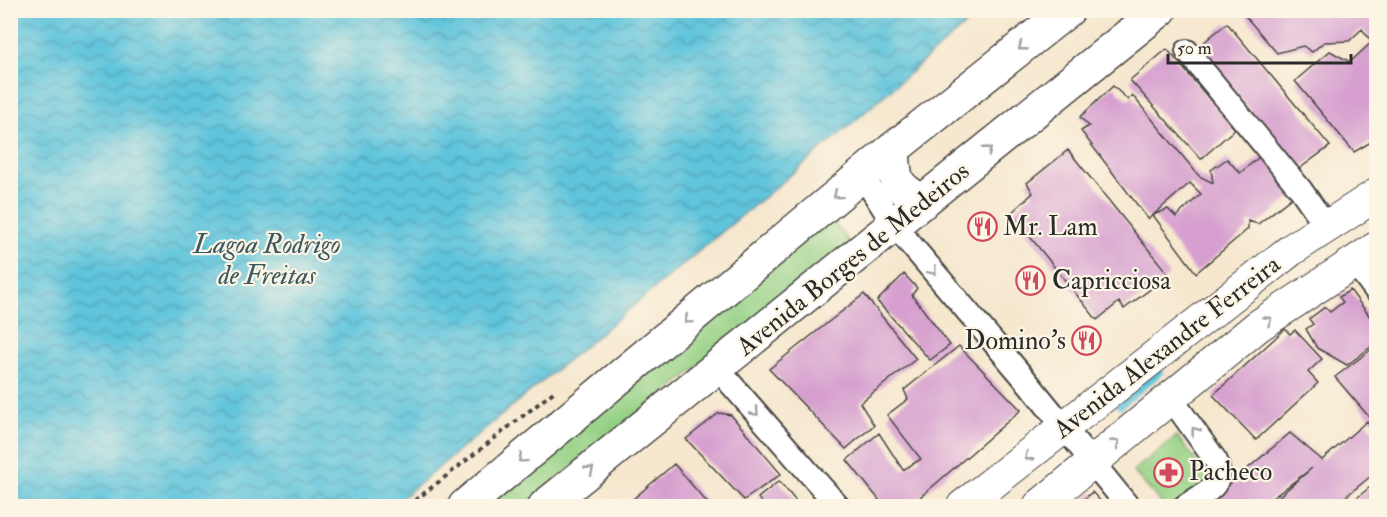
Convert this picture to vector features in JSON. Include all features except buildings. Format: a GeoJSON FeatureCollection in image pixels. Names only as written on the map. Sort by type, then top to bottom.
{"type":"FeatureCollection","features":[{"type":"Feature","properties":{"kind":"highway"},"geometry":{"type":"LineString","coordinates":[[465,507],[862,174],[1068,10]]}},
{"type":"Feature","properties":{"kind":"highway","name":"Avenida Borges de Medeiros"},"geometry":{"type":"LineString","coordinates":[[544,507],[1160,10]]}},
{"type":"Feature","properties":{"kind":"highway"},"geometry":{"type":"LineString","coordinates":[[893,149],[894,176],[899,185],[923,202]]}},
{"type":"Feature","properties":{"kind":"street"},"geometry":{"type":"LineString","coordinates":[[1187,51],[1327,226]]}},
{"type":"Feature","properties":{"kind":"street"},"geometry":{"type":"LineString","coordinates":[[862,174],[895,226],[1065,428],[1128,507]]}},
{"type":"Feature","properties":{"kind":"street","name":"Avenida Alexandre Ferreira"},"geometry":{"type":"LineString","coordinates":[[963,507],[1291,250],[1377,195]]}},
{"type":"Feature","properties":{"kind":"street"},"geometry":{"type":"LineString","coordinates":[[1366,256],[1377,291]]}},
{"type":"Feature","properties":{"kind":"street","name":"Avenida Alexandre Ferreira"},"geometry":{"type":"LineString","coordinates":[[1039,507],[1258,326],[1366,256]]}},
{"type":"Feature","properties":{"kind":"street"},"geometry":{"type":"LineString","coordinates":[[717,368],[838,507]]}},
{"type":"Feature","properties":{"kind":"street"},"geometry":{"type":"LineString","coordinates":[[1171,398],[1216,461],[1220,472],[1216,485],[1185,507]]}},
{"type":"Feature","properties":{"kind":"street"},"geometry":{"type":"LineString","coordinates":[[999,479],[1009,483],[1022,495],[1026,507]]}},
{"type":"Feature","properties":{"kind":"green space"},"geometry":{"type":"Polygon","coordinates":[[[827,215],[851,244],[524,506],[475,506],[827,215]]]}},
{"type":"Feature","properties":{"kind":"green space"},"geometry":{"type":"Polygon","coordinates":[[[1177,436],[1211,480],[1176,506],[1164,506],[1133,471],[1177,436]]]}},
{"type":"Feature","properties":{"kind":"water","name":"Lagoa Rodrigo de Freitas"},"geometry":{"type":"Polygon","coordinates":[[[10,11],[981,11],[834,139],[392,506],[11,506],[10,11]]]}},
{"type":"Feature","properties":{"kind":"waterway"},"geometry":{"type":"LineString","coordinates":[[1120,405],[1159,372]]}},
{"type":"Feature","properties":{"kind":"place","name":"Mr. Lam"},"geometry":{"type":"Point","coordinates":[982,227]}},
{"type":"Feature","properties":{"kind":"place","name":"Capricciosa"},"geometry":{"type":"Point","coordinates":[1031,281]}},
{"type":"Feature","properties":{"kind":"place","name":"Domino's"},"geometry":{"type":"Point","coordinates":[1087,341]}},
{"type":"Feature","properties":{"kind":"place","name":"Pacheco"},"geometry":{"type":"Point","coordinates":[1168,472]}}]}
